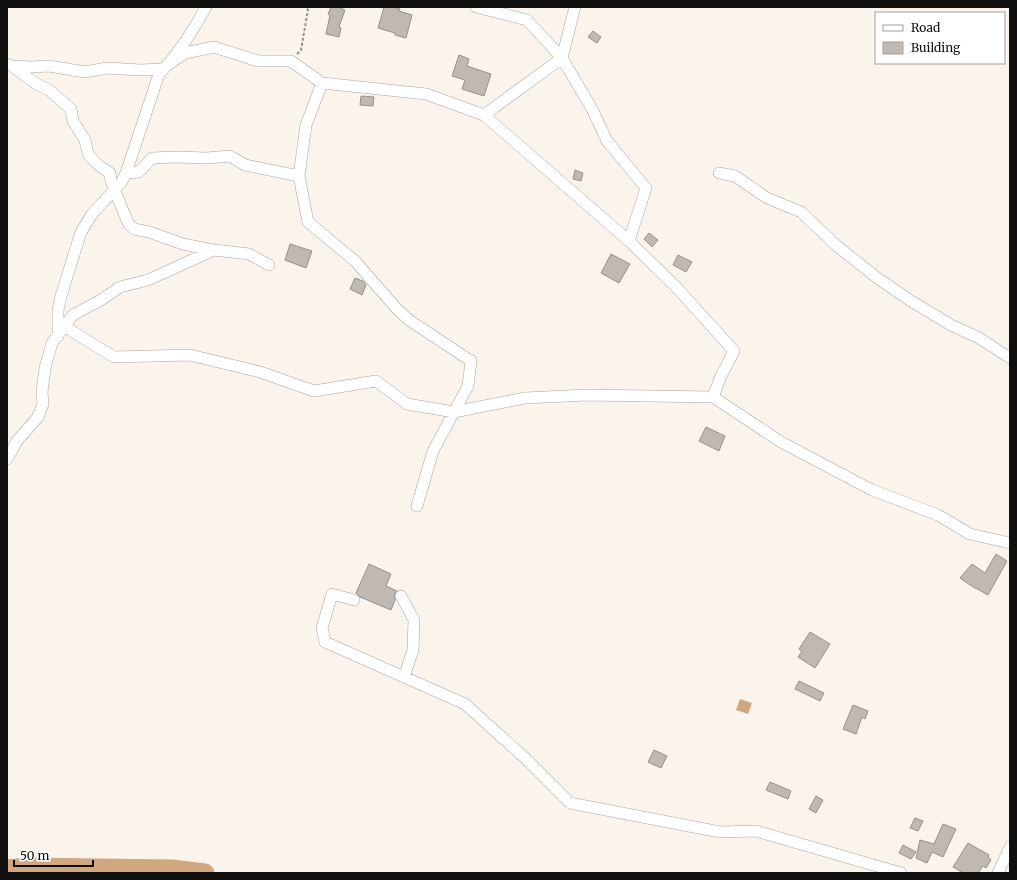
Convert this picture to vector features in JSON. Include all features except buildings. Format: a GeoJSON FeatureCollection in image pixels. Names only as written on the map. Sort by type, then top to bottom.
{"type":"FeatureCollection","features":[{"type":"Feature","properties":{"kind":"street"},"geometry":{"type":"LineString","coordinates":[[58,336],[58,310],[61,296],[81,232],[92,214],[121,183],[159,74],[170,62],[196,26],[206,7]]}},
{"type":"Feature","properties":{"kind":"street"},"geometry":{"type":"LineString","coordinates":[[476,7],[527,20],[562,58],[592,109],[607,141],[646,188],[629,241]]}},
{"type":"Feature","properties":{"kind":"street"},"geometry":{"type":"LineString","coordinates":[[484,115],[562,58],[575,7]]}},
{"type":"Feature","properties":{"kind":"street"},"geometry":{"type":"LineString","coordinates":[[9,65],[31,67],[49,66],[85,72],[108,68],[141,70],[162,69],[185,53],[214,47],[258,61],[291,61],[322,83],[426,94],[484,115],[629,241],[678,288],[734,351],[721,376],[713,397]]}},
{"type":"Feature","properties":{"kind":"street"},"geometry":{"type":"LineString","coordinates":[[9,65],[35,83],[49,90],[71,109],[73,121],[85,140],[88,154],[98,165],[110,173],[111,181],[128,223],[134,229],[149,232],[183,244],[214,250],[250,254],[269,265]]}},
{"type":"Feature","properties":{"kind":"street"},"geometry":{"type":"LineString","coordinates":[[322,83],[306,125],[299,176],[308,222],[355,261],[397,309],[409,320],[471,361],[468,386],[433,451],[417,506]]}},
{"type":"Feature","properties":{"kind":"street"},"geometry":{"type":"LineString","coordinates":[[126,172],[139,172],[152,158],[207,158],[230,156],[245,165],[299,176]]}},
{"type":"Feature","properties":{"kind":"street"},"geometry":{"type":"LineString","coordinates":[[719,173],[735,176],[767,198],[801,212],[837,246],[876,277],[911,301],[951,325],[979,338],[1010,358]]}},
{"type":"Feature","properties":{"kind":"street"},"geometry":{"type":"LineString","coordinates":[[7,459],[17,441],[38,416],[43,404],[42,392],[45,368],[52,343],[73,315],[101,300],[120,287],[148,280],[214,250]]}},
{"type":"Feature","properties":{"kind":"street"},"geometry":{"type":"LineString","coordinates":[[70,330],[114,357],[190,355],[260,372],[314,391],[376,381],[407,404],[454,412],[525,398],[587,395],[713,397],[781,442],[872,490],[938,516],[970,534],[1010,543]]}},
{"type":"Feature","properties":{"kind":"street"},"geometry":{"type":"LineString","coordinates":[[354,600],[332,594],[322,628],[325,642],[464,704],[526,759],[570,803],[720,832],[756,831],[901,873]]}},
{"type":"Feature","properties":{"kind":"street"},"geometry":{"type":"LineString","coordinates":[[401,596],[414,620],[413,650],[404,677]]}},
{"type":"Feature","properties":{"kind":"street"},"geometry":{"type":"LineString","coordinates":[[998,873],[1010,847]]}},
{"type":"Feature","properties":{"kind":"path"},"geometry":{"type":"LineString","coordinates":[[291,61],[301,50],[308,10],[306,7]]}},
{"type":"Feature","properties":{"kind":"shaded area"},"geometry":{"type":"Polygon","coordinates":[[[740,699],[752,703],[748,714],[736,710],[740,699]]]}},
{"type":"Feature","properties":{"kind":"waterway"},"geometry":{"type":"LineString","coordinates":[[7,869],[28,867],[172,869],[205,873]]}}]}
